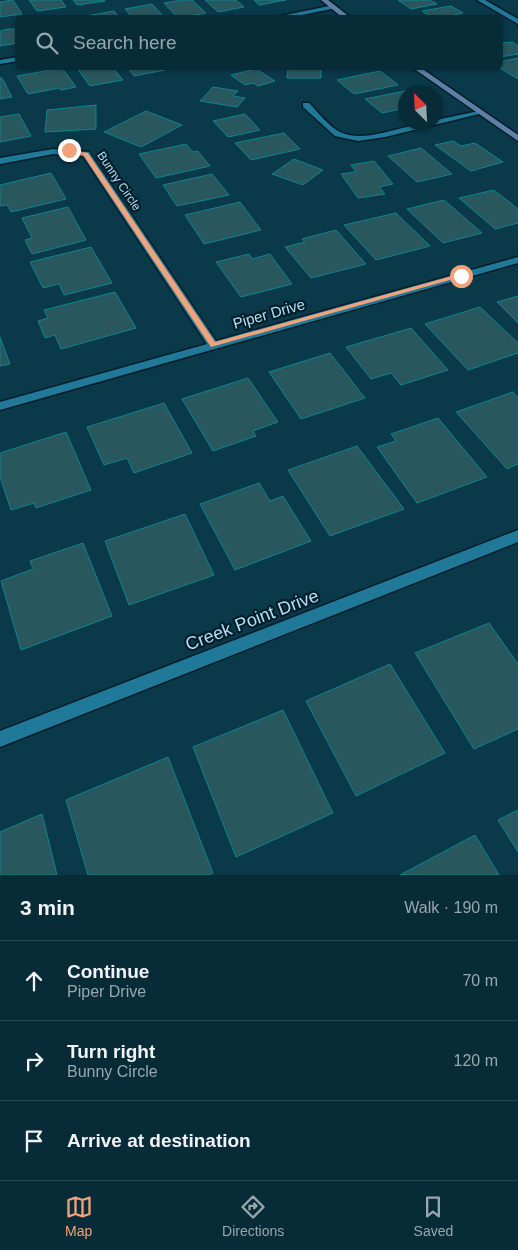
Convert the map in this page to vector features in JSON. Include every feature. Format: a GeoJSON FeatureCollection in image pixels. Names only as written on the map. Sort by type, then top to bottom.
{"type":"FeatureCollection","features":[{"type":"Feature","properties":{"kind":"street"},"geometry":{"type":"LineString","coordinates":[[324,0],[344,15]]}},
{"type":"Feature","properties":{"kind":"street"},"geometry":{"type":"LineString","coordinates":[[480,0],[518,22]]}},
{"type":"Feature","properties":{"kind":"street"},"geometry":{"type":"LineString","coordinates":[[290,15],[334,7]]}},
{"type":"Feature","properties":{"kind":"street"},"geometry":{"type":"LineString","coordinates":[[0,62],[15,60]]}},
{"type":"Feature","properties":{"kind":"street"},"geometry":{"type":"LineString","coordinates":[[420,70],[518,139]]}},
{"type":"Feature","properties":{"kind":"street"},"geometry":{"type":"LineString","coordinates":[[306,105],[338,134],[350,138],[366,137],[398,130]]}},
{"type":"Feature","properties":{"kind":"street"},"geometry":{"type":"LineString","coordinates":[[443,120],[479,113]]}},
{"type":"Feature","properties":{"kind":"street","name":"Bunny Circle"},"geometry":{"type":"LineString","coordinates":[[0,161],[53,150],[69,150],[86,154],[213,345]]}},
{"type":"Feature","properties":{"kind":"street","name":"Piper Drive"},"geometry":{"type":"LineString","coordinates":[[0,406],[518,260]]}},
{"type":"Feature","properties":{"kind":"street","name":"Creek Point Drive"},"geometry":{"type":"LineString","coordinates":[[0,739],[518,536]]}},
{"type":"Feature","properties":{"kind":"building"},"geometry":{"type":"Polygon","coordinates":[[[13,0],[22,14],[0,17],[0,2],[13,0]]]}},
{"type":"Feature","properties":{"kind":"building"},"geometry":{"type":"Polygon","coordinates":[[[29,0],[61,0],[66,7],[37,11],[29,0]]]}},
{"type":"Feature","properties":{"kind":"building"},"geometry":{"type":"Polygon","coordinates":[[[73,0],[104,0],[105,1],[77,5],[73,0]]]}},
{"type":"Feature","properties":{"kind":"building"},"geometry":{"type":"Polygon","coordinates":[[[192,0],[206,13],[175,15],[164,3],[192,0]]]}},
{"type":"Feature","properties":{"kind":"building"},"geometry":{"type":"Polygon","coordinates":[[[205,0],[236,0],[244,7],[218,12],[205,0]]]}},
{"type":"Feature","properties":{"kind":"building"},"geometry":{"type":"Polygon","coordinates":[[[254,0],[286,0],[259,5],[254,0]]]}},
{"type":"Feature","properties":{"kind":"building"},"geometry":{"type":"Polygon","coordinates":[[[398,0],[430,0],[437,4],[411,9],[398,0]]]}},
{"type":"Feature","properties":{"kind":"building"},"geometry":{"type":"Polygon","coordinates":[[[152,4],[162,15],[130,15],[125,9],[152,4]]]}},
{"type":"Feature","properties":{"kind":"building"},"geometry":{"type":"Polygon","coordinates":[[[451,6],[463,13],[428,15],[422,11],[451,6]]]}},
{"type":"Feature","properties":{"kind":"building"},"geometry":{"type":"Polygon","coordinates":[[[114,11],[117,15],[92,15],[114,11]]]}},
{"type":"Feature","properties":{"kind":"building"},"geometry":{"type":"Polygon","coordinates":[[[15,29],[15,44],[0,46],[0,31],[15,29]]]}},
{"type":"Feature","properties":{"kind":"building"},"geometry":{"type":"Polygon","coordinates":[[[513,42],[518,46],[518,54],[503,56],[503,43],[513,42]]]}},
{"type":"Feature","properties":{"kind":"building"},"geometry":{"type":"Polygon","coordinates":[[[518,58],[518,79],[503,70],[503,61],[518,58]]]}},
{"type":"Feature","properties":{"kind":"building"},"geometry":{"type":"Polygon","coordinates":[[[51,70],[63,70],[76,87],[28,94],[17,76],[51,70]]]}},
{"type":"Feature","properties":{"kind":"building"},"geometry":{"type":"Polygon","coordinates":[[[78,70],[115,70],[123,80],[90,86],[78,70]]]}},
{"type":"Feature","properties":{"kind":"building"},"geometry":{"type":"Polygon","coordinates":[[[130,70],[165,70],[134,76],[130,70]]]}},
{"type":"Feature","properties":{"kind":"building"},"geometry":{"type":"Polygon","coordinates":[[[258,70],[275,81],[258,86],[253,83],[245,85],[231,75],[258,70]]]}},
{"type":"Feature","properties":{"kind":"building"},"geometry":{"type":"Polygon","coordinates":[[[288,70],[321,70],[321,78],[287,78],[288,70]]]}},
{"type":"Feature","properties":{"kind":"building"},"geometry":{"type":"Polygon","coordinates":[[[380,71],[398,85],[354,94],[337,80],[380,71]]]}},
{"type":"Feature","properties":{"kind":"building"},"geometry":{"type":"Polygon","coordinates":[[[0,78],[2,78],[12,97],[0,99],[0,78]]]}},
{"type":"Feature","properties":{"kind":"building"},"geometry":{"type":"Polygon","coordinates":[[[213,87],[238,91],[233,96],[245,98],[237,107],[200,101],[213,87]]]}},
{"type":"Feature","properties":{"kind":"building"},"geometry":{"type":"Polygon","coordinates":[[[398,92],[398,110],[382,113],[365,99],[398,92]]]}},
{"type":"Feature","properties":{"kind":"building"},"geometry":{"type":"Polygon","coordinates":[[[96,105],[96,129],[45,132],[47,110],[96,105]]]}},
{"type":"Feature","properties":{"kind":"building"},"geometry":{"type":"Polygon","coordinates":[[[146,111],[182,125],[141,147],[104,132],[146,111]]]}},
{"type":"Feature","properties":{"kind":"building"},"geometry":{"type":"Polygon","coordinates":[[[19,114],[31,136],[0,142],[0,117],[19,114]]]}},
{"type":"Feature","properties":{"kind":"building"},"geometry":{"type":"Polygon","coordinates":[[[245,114],[260,130],[228,137],[213,121],[245,114]]]}},
{"type":"Feature","properties":{"kind":"building"},"geometry":{"type":"Polygon","coordinates":[[[284,133],[300,149],[251,160],[235,143],[284,133]]]}},
{"type":"Feature","properties":{"kind":"building"},"geometry":{"type":"Polygon","coordinates":[[[453,141],[461,146],[475,143],[503,162],[471,171],[435,145],[453,141]]]}},
{"type":"Feature","properties":{"kind":"building"},"geometry":{"type":"Polygon","coordinates":[[[186,144],[193,152],[198,151],[210,166],[156,178],[139,154],[186,144]]]}},
{"type":"Feature","properties":{"kind":"building"},"geometry":{"type":"Polygon","coordinates":[[[421,148],[452,174],[417,182],[388,156],[421,148]]]}},
{"type":"Feature","properties":{"kind":"building"},"geometry":{"type":"Polygon","coordinates":[[[294,159],[323,170],[303,185],[272,174],[294,159]]]}},
{"type":"Feature","properties":{"kind":"building"},"geometry":{"type":"Polygon","coordinates":[[[374,161],[393,184],[379,187],[385,194],[358,198],[341,174],[356,172],[351,165],[374,161]]]}},
{"type":"Feature","properties":{"kind":"building"},"geometry":{"type":"Polygon","coordinates":[[[51,173],[66,199],[11,212],[7,205],[0,206],[0,185],[51,173]]]}},
{"type":"Feature","properties":{"kind":"building"},"geometry":{"type":"Polygon","coordinates":[[[212,174],[229,195],[177,206],[163,185],[212,174]]]}},
{"type":"Feature","properties":{"kind":"building"},"geometry":{"type":"Polygon","coordinates":[[[494,190],[518,209],[518,223],[495,229],[459,198],[494,190]]]}},
{"type":"Feature","properties":{"kind":"building"},"geometry":{"type":"Polygon","coordinates":[[[444,200],[482,233],[443,243],[407,209],[444,200]]]}},
{"type":"Feature","properties":{"kind":"building"},"geometry":{"type":"Polygon","coordinates":[[[240,202],[261,230],[204,244],[185,215],[240,202]]]}},
{"type":"Feature","properties":{"kind":"building"},"geometry":{"type":"Polygon","coordinates":[[[68,207],[86,240],[32,254],[25,240],[32,238],[22,218],[68,207]]]}},
{"type":"Feature","properties":{"kind":"building"},"geometry":{"type":"Polygon","coordinates":[[[396,213],[430,246],[376,260],[344,225],[396,213]]]}},
{"type":"Feature","properties":{"kind":"building"},"geometry":{"type":"Polygon","coordinates":[[[336,230],[366,264],[311,278],[285,247],[305,242],[302,239],[336,230]]]}},
{"type":"Feature","properties":{"kind":"building"},"geometry":{"type":"Polygon","coordinates":[[[91,247],[112,283],[64,295],[59,284],[43,288],[30,262],[91,247]]]}},
{"type":"Feature","properties":{"kind":"building"},"geometry":{"type":"Polygon","coordinates":[[[249,254],[252,259],[270,254],[292,284],[241,297],[216,262],[249,254]]]}},
{"type":"Feature","properties":{"kind":"building"},"geometry":{"type":"Polygon","coordinates":[[[115,292],[136,328],[61,349],[55,335],[45,338],[38,321],[48,318],[44,310],[115,292]]]}},
{"type":"Feature","properties":{"kind":"building"},"geometry":{"type":"Polygon","coordinates":[[[518,296],[518,323],[497,302],[518,296]]]}},
{"type":"Feature","properties":{"kind":"building"},"geometry":{"type":"Polygon","coordinates":[[[480,307],[518,343],[518,353],[468,370],[425,324],[480,307]]]}},
{"type":"Feature","properties":{"kind":"building"},"geometry":{"type":"Polygon","coordinates":[[[411,328],[448,370],[401,385],[391,373],[371,379],[346,347],[411,328]]]}},
{"type":"Feature","properties":{"kind":"building"},"geometry":{"type":"Polygon","coordinates":[[[0,337],[10,364],[0,366],[0,337]]]}},
{"type":"Feature","properties":{"kind":"building"},"geometry":{"type":"Polygon","coordinates":[[[330,353],[365,398],[301,419],[269,372],[330,353]]]}},
{"type":"Feature","properties":{"kind":"building"},"geometry":{"type":"Polygon","coordinates":[[[248,378],[278,422],[253,431],[256,436],[213,451],[182,399],[248,378]]]}},
{"type":"Feature","properties":{"kind":"building"},"geometry":{"type":"Polygon","coordinates":[[[513,392],[518,398],[518,464],[507,469],[456,412],[513,392]]]}},
{"type":"Feature","properties":{"kind":"building"},"geometry":{"type":"Polygon","coordinates":[[[164,403],[192,453],[134,473],[127,458],[104,465],[87,427],[164,403]]]}},
{"type":"Feature","properties":{"kind":"building"},"geometry":{"type":"Polygon","coordinates":[[[438,418],[487,477],[417,503],[377,447],[396,441],[391,434],[438,418]]]}},
{"type":"Feature","properties":{"kind":"building"},"geometry":{"type":"Polygon","coordinates":[[[66,432],[91,490],[36,508],[34,503],[11,510],[0,477],[0,453],[66,432]]]}},
{"type":"Feature","properties":{"kind":"building"},"geometry":{"type":"Polygon","coordinates":[[[357,446],[404,509],[330,536],[288,470],[357,446]]]}},
{"type":"Feature","properties":{"kind":"building"},"geometry":{"type":"Polygon","coordinates":[[[259,483],[270,501],[283,496],[311,541],[235,570],[200,504],[259,483]]]}},
{"type":"Feature","properties":{"kind":"building"},"geometry":{"type":"Polygon","coordinates":[[[185,514],[214,575],[129,605],[105,541],[185,514]]]}},
{"type":"Feature","properties":{"kind":"building"},"geometry":{"type":"Polygon","coordinates":[[[83,543],[112,616],[21,650],[1,581],[33,569],[30,561],[83,543]]]}},
{"type":"Feature","properties":{"kind":"building"},"geometry":{"type":"Polygon","coordinates":[[[489,623],[518,664],[518,729],[474,749],[415,653],[489,623]]]}},
{"type":"Feature","properties":{"kind":"building"},"geometry":{"type":"Polygon","coordinates":[[[390,664],[445,753],[356,796],[306,701],[390,664]]]}},
{"type":"Feature","properties":{"kind":"building"},"geometry":{"type":"Polygon","coordinates":[[[283,710],[333,813],[236,857],[193,747],[283,710]]]}},
{"type":"Feature","properties":{"kind":"building"},"geometry":{"type":"Polygon","coordinates":[[[168,757],[213,873],[209,875],[88,875],[66,800],[168,757]]]}},
{"type":"Feature","properties":{"kind":"building"},"geometry":{"type":"Polygon","coordinates":[[[518,810],[518,852],[498,820],[518,810]]]}},
{"type":"Feature","properties":{"kind":"building"},"geometry":{"type":"Polygon","coordinates":[[[42,814],[57,875],[0,875],[0,832],[42,814]]]}},
{"type":"Feature","properties":{"kind":"building"},"geometry":{"type":"Polygon","coordinates":[[[475,835],[499,875],[400,875],[475,835]]]}},
{"type":"Feature","properties":{"kind":"route"},"geometry":{"type":"LineString","coordinates":[[69,150],[86,154],[213,345],[461,276]]}}]}
